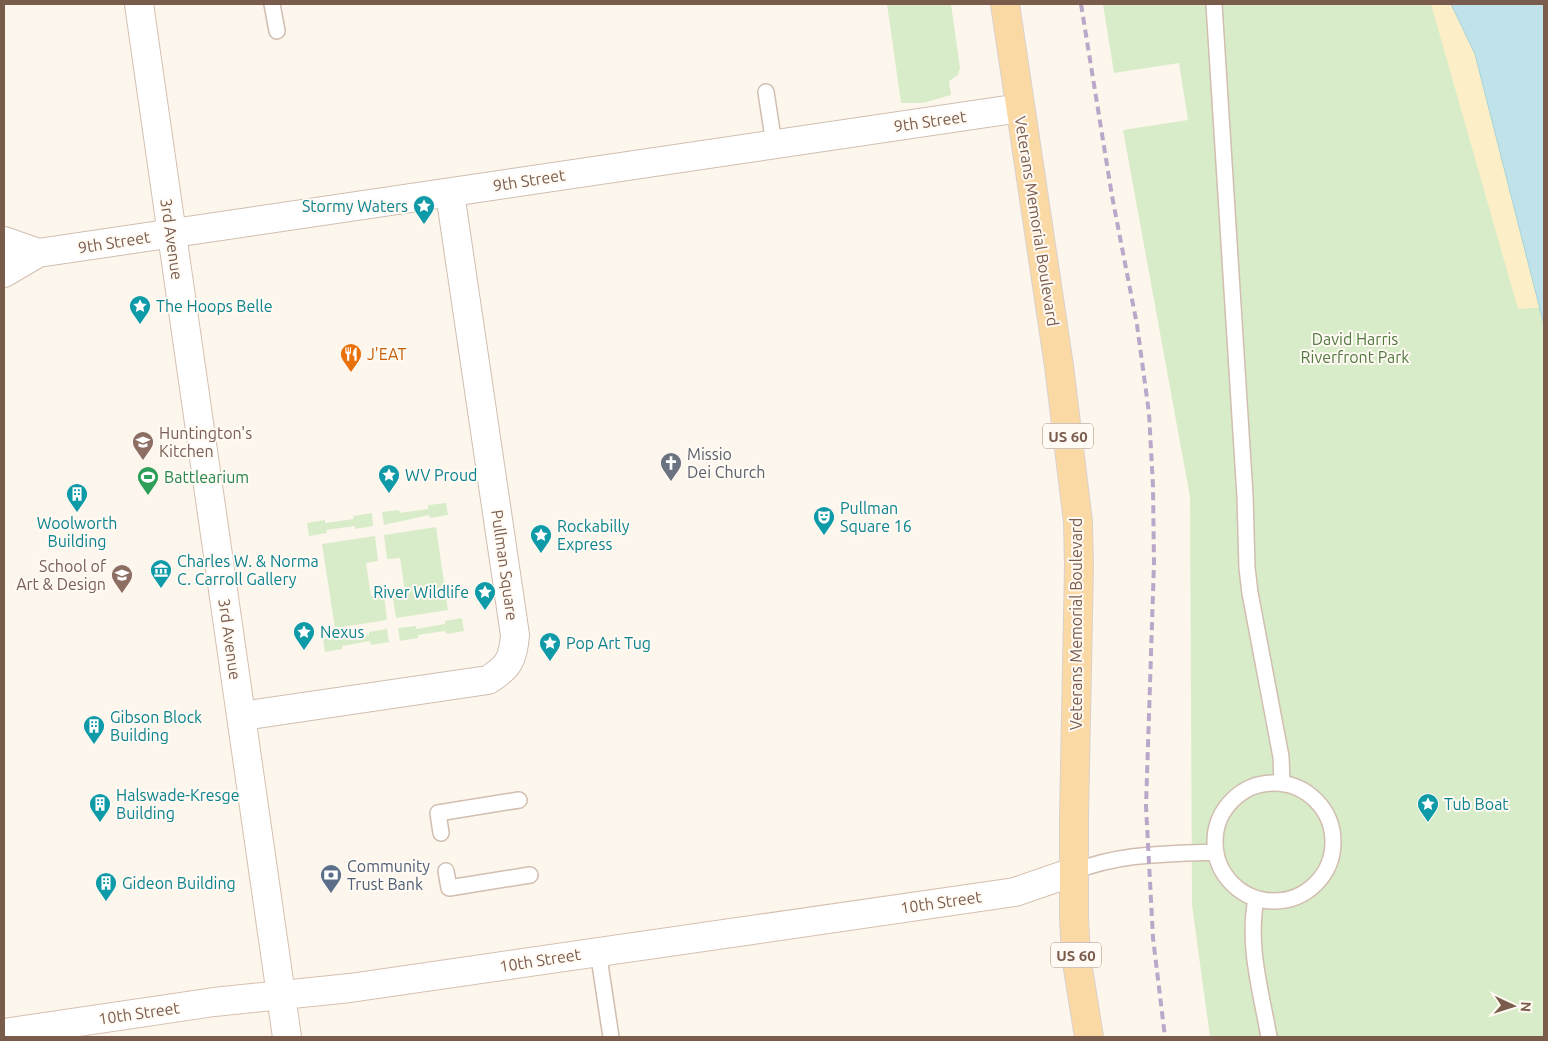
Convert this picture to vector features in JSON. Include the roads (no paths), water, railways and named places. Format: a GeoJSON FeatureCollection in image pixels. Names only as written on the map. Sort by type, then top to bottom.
{"type":"FeatureCollection","features":[{"type":"Feature","properties":{"kind":"main road","name":"Veterans Memorial Boulevard"},"geometry":{"type":"LineString","coordinates":[[1005,4],[1059,366],[1078,522],[1079,566],[1073,872],[1076,956],[1089,1037]]}},
{"type":"Feature","properties":{"kind":"street","name":"3rd Avenue"},"geometry":{"type":"LineString","coordinates":[[139,4],[170,233],[288,1037]]}},
{"type":"Feature","properties":{"kind":"street","name":"9th Street"},"geometry":{"type":"LineString","coordinates":[[4,273],[38,254],[1020,108]]}},
{"type":"Feature","properties":{"kind":"street","name":"Pullman Square"},"geometry":{"type":"LineString","coordinates":[[242,716],[488,680],[503,671],[514,654],[515,635],[450,193]]}},
{"type":"Feature","properties":{"kind":"street","name":"9th Street"},"geometry":{"type":"LineString","coordinates":[[4,242],[38,254]]}},
{"type":"Feature","properties":{"kind":"street","name":"10th Street"},"geometry":{"type":"LineString","coordinates":[[4,1033],[214,1002],[350,988],[1016,892],[1073,872]]}},
{"type":"Feature","properties":{"kind":"lane"},"geometry":{"type":"LineString","coordinates":[[272,4],[277,31]]}},
{"type":"Feature","properties":{"kind":"lane"},"geometry":{"type":"LineString","coordinates":[[1214,4],[1245,496],[1247,568],[1281,757],[1282,784]]}},
{"type":"Feature","properties":{"kind":"lane"},"geometry":{"type":"LineString","coordinates":[[766,92],[774,144]]}},
{"type":"Feature","properties":{"kind":"lane"},"geometry":{"type":"LineString","coordinates":[[1282,784],[1302,790],[1319,804],[1330,823],[1333,844],[1328,866],[1316,884],[1298,896],[1277,902],[1256,899],[1237,889],[1223,873],[1215,852],[1216,830],[1224,810],[1240,793],[1259,785],[1282,784]]}},
{"type":"Feature","properties":{"kind":"lane"},"geometry":{"type":"LineString","coordinates":[[441,833],[438,813],[519,800]]}},
{"type":"Feature","properties":{"kind":"lane"},"geometry":{"type":"LineString","coordinates":[[1073,872],[1095,863],[1124,856],[1215,852]]}},
{"type":"Feature","properties":{"kind":"lane"},"geometry":{"type":"LineString","coordinates":[[446,871],[449,888],[530,875]]}},
{"type":"Feature","properties":{"kind":"lane"},"geometry":{"type":"LineString","coordinates":[[1256,899],[1252,919],[1253,946],[1270,1037]]}},
{"type":"Feature","properties":{"kind":"lane"},"geometry":{"type":"LineString","coordinates":[[598,951],[611,1037]]}},
{"type":"Feature","properties":{"kind":"water"},"geometry":{"type":"Polygon","coordinates":[[[1451,4],[1544,4],[1544,325],[1475,54],[1451,4]]]}},
{"type":"Feature","properties":{"kind":"railway"},"geometry":{"type":"LineString","coordinates":[[1081,4],[1112,196],[1137,325],[1149,413],[1153,486],[1154,563],[1146,806],[1153,938],[1165,1037]]}},
{"type":"Feature","properties":{"kind":"place","name":"Stormy Waters"},"geometry":{"type":"Point","coordinates":[424,225]}},
{"type":"Feature","properties":{"kind":"place","name":"The Hoops Belle"},"geometry":{"type":"Point","coordinates":[140,325]}},
{"type":"Feature","properties":{"kind":"place","name":"J'EAT"},"geometry":{"type":"Point","coordinates":[351,373]}},
{"type":"Feature","properties":{"kind":"place","name":"Huntington's Kitchen"},"geometry":{"type":"Point","coordinates":[143,461]}},
{"type":"Feature","properties":{"kind":"place","name":"Missio Dei Church"},"geometry":{"type":"Point","coordinates":[671,482]}},
{"type":"Feature","properties":{"kind":"place","name":"WV Proud"},"geometry":{"type":"Point","coordinates":[389,494]}},
{"type":"Feature","properties":{"kind":"place","name":"Battlearium"},"geometry":{"type":"Point","coordinates":[148,496]}},
{"type":"Feature","properties":{"kind":"place","name":"Woolworth Building"},"geometry":{"type":"Point","coordinates":[77,513]}},
{"type":"Feature","properties":{"kind":"place","name":"Pullman Square 16"},"geometry":{"type":"Point","coordinates":[824,536]}},
{"type":"Feature","properties":{"kind":"place","name":"Rockabilly Express"},"geometry":{"type":"Point","coordinates":[541,554]}},
{"type":"Feature","properties":{"kind":"place","name":"Charles W. & Norma C. Carroll Gallery"},"geometry":{"type":"Point","coordinates":[161,589]}},
{"type":"Feature","properties":{"kind":"place","name":"School of Art & Design"},"geometry":{"type":"Point","coordinates":[122,594]}},
{"type":"Feature","properties":{"kind":"place","name":"River Wildlife"},"geometry":{"type":"Point","coordinates":[485,611]}},
{"type":"Feature","properties":{"kind":"place","name":"Nexus"},"geometry":{"type":"Point","coordinates":[304,651]}},
{"type":"Feature","properties":{"kind":"place","name":"Pop Art Tug"},"geometry":{"type":"Point","coordinates":[550,662]}},
{"type":"Feature","properties":{"kind":"place","name":"Gibson Block Building"},"geometry":{"type":"Point","coordinates":[94,745]}},
{"type":"Feature","properties":{"kind":"place","name":"Halswade-Kresge Building"},"geometry":{"type":"Point","coordinates":[100,823]}},
{"type":"Feature","properties":{"kind":"place","name":"Tub Boat"},"geometry":{"type":"Point","coordinates":[1428,823]}},
{"type":"Feature","properties":{"kind":"place","name":"Community Trust Bank"},"geometry":{"type":"Point","coordinates":[331,894]}},
{"type":"Feature","properties":{"kind":"place","name":"Gideon Building"},"geometry":{"type":"Point","coordinates":[106,902]}},
{"type":"Feature","properties":{"kind":"park label","name":"David Harris Riverfront Park"},"geometry":{"type":"Point","coordinates":[1355,348]}}]}
